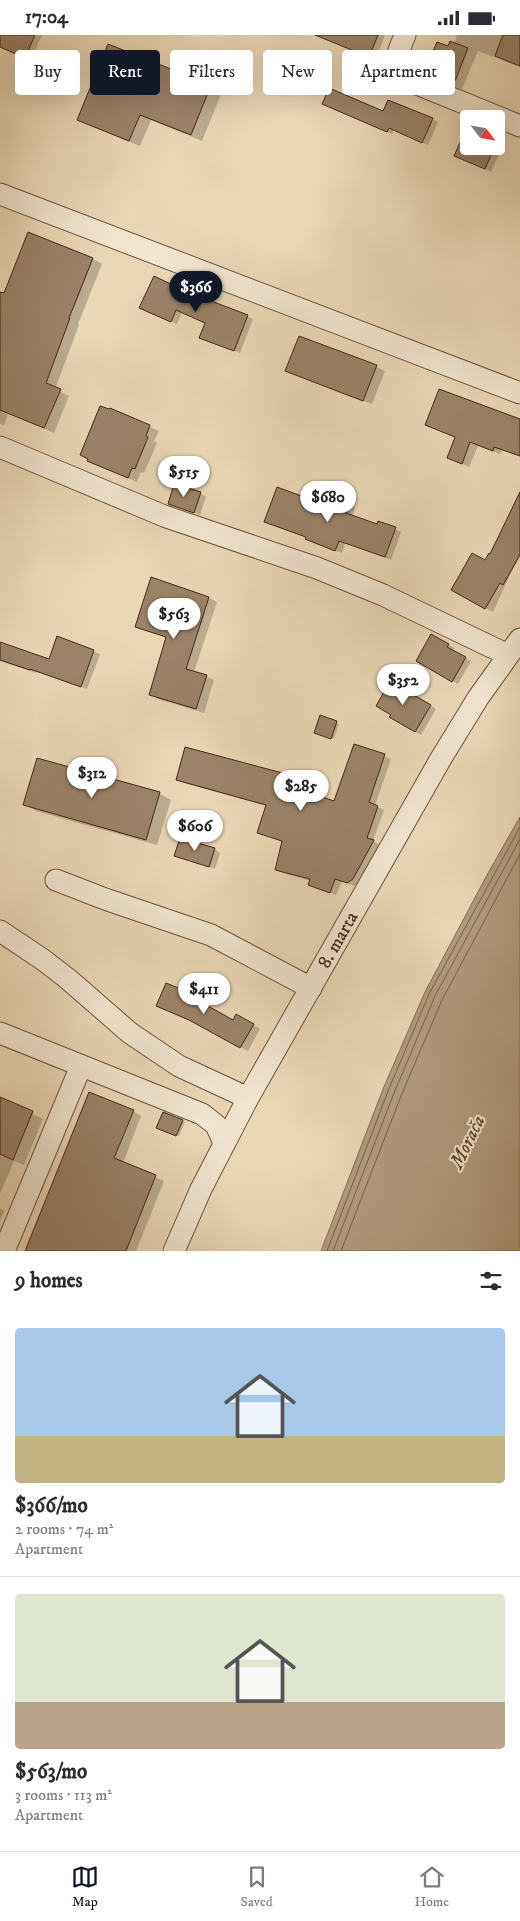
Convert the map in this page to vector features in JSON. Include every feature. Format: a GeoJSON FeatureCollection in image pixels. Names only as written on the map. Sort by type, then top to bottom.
{"type":"FeatureCollection","features":[{"type":"Feature","properties":{"kind":"street"},"geometry":{"type":"LineString","coordinates":[[405,35],[395,60],[399,75],[520,127]]}},
{"type":"Feature","properties":{"kind":"street"},"geometry":{"type":"LineString","coordinates":[[0,195],[520,393]]}},
{"type":"Feature","properties":{"kind":"street"},"geometry":{"type":"LineString","coordinates":[[0,447],[164,516],[317,568],[514,647]]}},
{"type":"Feature","properties":{"kind":"street","name":"8. marta"},"geometry":{"type":"LineString","coordinates":[[174,1251],[201,1189],[248,1098],[440,760],[478,699],[514,647]]}},
{"type":"Feature","properties":{"kind":"street"},"geometry":{"type":"LineString","coordinates":[[56,880],[105,899],[211,935],[311,988]]}},
{"type":"Feature","properties":{"kind":"street"},"geometry":{"type":"LineString","coordinates":[[0,931],[68,979],[130,1033],[179,1066],[248,1098]]}},
{"type":"Feature","properties":{"kind":"street"},"geometry":{"type":"LineString","coordinates":[[0,1033],[202,1114],[216,1125],[224,1143]]}},
{"type":"Feature","properties":{"kind":"street"},"geometry":{"type":"LineString","coordinates":[[4,1251],[81,1066]]}},
{"type":"Feature","properties":{"kind":"water","name":"Morača"},"geometry":{"type":"Polygon","coordinates":[[[520,817],[520,1251],[321,1251],[383,1089],[425,992],[520,817]]]}},
{"type":"Feature","properties":{"kind":"building"},"geometry":{"type":"Polygon","coordinates":[[[0,35],[35,35],[28,50],[15,50],[15,54],[0,47],[0,35]]]}},
{"type":"Feature","properties":{"kind":"building"},"geometry":{"type":"Polygon","coordinates":[[[315,35],[378,35],[372,50],[352,50],[315,35]]]}},
{"type":"Feature","properties":{"kind":"building"},"geometry":{"type":"Polygon","coordinates":[[[503,35],[520,35],[520,66],[495,56],[503,35]]]}},
{"type":"Feature","properties":{"kind":"building"},"geometry":{"type":"Polygon","coordinates":[[[450,41],[468,48],[455,81],[455,50],[433,50],[437,42],[448,46],[450,41]]]}},
{"type":"Feature","properties":{"kind":"building"},"geometry":{"type":"Polygon","coordinates":[[[108,44],[123,50],[106,50],[108,44]]]}},
{"type":"Feature","properties":{"kind":"building"},"geometry":{"type":"Polygon","coordinates":[[[160,65],[170,69],[170,95],[207,95],[191,135],[140,115],[129,141],[77,120],[90,88],[90,95],[160,95],[160,65]]]}},
{"type":"Feature","properties":{"kind":"building"},"geometry":{"type":"Polygon","coordinates":[[[332,89],[383,111],[388,100],[433,118],[422,143],[389,128],[387,132],[322,104],[326,95],[332,95],[332,89]]]}},
{"type":"Feature","properties":{"kind":"building"},"geometry":{"type":"Polygon","coordinates":[[[460,143],[460,155],[491,155],[485,169],[454,156],[460,143]]]}},
{"type":"Feature","properties":{"kind":"building"},"geometry":{"type":"Polygon","coordinates":[[[28,232],[93,258],[46,383],[61,389],[44,428],[0,410],[0,292],[4,293],[28,232]]]}},
{"type":"Feature","properties":{"kind":"building"},"geometry":{"type":"Polygon","coordinates":[[[154,276],[185,291],[248,315],[234,351],[199,338],[205,323],[176,310],[171,322],[139,308],[154,276]]]}},
{"type":"Feature","properties":{"kind":"building"},"geometry":{"type":"Polygon","coordinates":[[[299,336],[377,365],[363,401],[285,371],[299,336]]]}},
{"type":"Feature","properties":{"kind":"building"},"geometry":{"type":"Polygon","coordinates":[[[439,389],[520,419],[520,456],[494,447],[493,451],[470,442],[462,464],[447,458],[455,437],[425,425],[439,389]]]}},
{"type":"Feature","properties":{"kind":"building"},"geometry":{"type":"Polygon","coordinates":[[[100,406],[110,408],[150,425],[146,436],[148,437],[135,469],[132,468],[128,478],[87,461],[88,459],[80,455],[100,406]]]}},
{"type":"Feature","properties":{"kind":"building"},"geometry":{"type":"Polygon","coordinates":[[[174,484],[201,492],[194,513],[168,504],[174,484]]]}},
{"type":"Feature","properties":{"kind":"building"},"geometry":{"type":"Polygon","coordinates":[[[277,487],[318,502],[321,493],[350,503],[346,513],[377,524],[378,521],[396,527],[385,557],[339,541],[335,551],[305,539],[306,537],[264,522],[277,487]]]}},
{"type":"Feature","properties":{"kind":"building"},"geometry":{"type":"Polygon","coordinates":[[[520,492],[520,555],[503,585],[500,583],[485,609],[451,590],[472,553],[485,560],[490,554],[520,492]]]}},
{"type":"Feature","properties":{"kind":"building"},"geometry":{"type":"Polygon","coordinates":[[[151,577],[209,597],[186,669],[207,675],[196,709],[149,695],[166,637],[135,627],[151,577]]]}},
{"type":"Feature","properties":{"kind":"building"},"geometry":{"type":"Polygon","coordinates":[[[431,634],[449,644],[447,647],[466,657],[452,682],[416,661],[431,634]]]}},
{"type":"Feature","properties":{"kind":"building"},"geometry":{"type":"Polygon","coordinates":[[[57,636],[94,650],[81,687],[0,660],[0,642],[49,659],[57,636]]]}},
{"type":"Feature","properties":{"kind":"building"},"geometry":{"type":"Polygon","coordinates":[[[390,681],[431,705],[415,732],[389,717],[391,715],[376,706],[390,681]]]}},
{"type":"Feature","properties":{"kind":"building"},"geometry":{"type":"Polygon","coordinates":[[[320,715],[337,721],[331,739],[314,733],[320,715]]]}},
{"type":"Feature","properties":{"kind":"building"},"geometry":{"type":"Polygon","coordinates":[[[354,744],[385,754],[369,802],[378,806],[367,838],[374,840],[353,879],[347,883],[335,879],[330,893],[308,885],[310,879],[275,870],[282,841],[257,833],[266,805],[176,780],[185,747],[290,775],[287,785],[334,801],[354,744]]]}},
{"type":"Feature","properties":{"kind":"building"},"geometry":{"type":"Polygon","coordinates":[[[37,758],[160,792],[146,840],[23,805],[37,758]]]}},
{"type":"Feature","properties":{"kind":"building"},"geometry":{"type":"Polygon","coordinates":[[[180,838],[215,848],[209,867],[174,856],[180,838]]]}},
{"type":"Feature","properties":{"kind":"building"},"geometry":{"type":"Polygon","coordinates":[[[166,983],[203,998],[201,1002],[233,1020],[236,1014],[254,1024],[240,1048],[189,1020],[156,1006],[166,983]]]}},
{"type":"Feature","properties":{"kind":"building"},"geometry":{"type":"Polygon","coordinates":[[[89,1092],[134,1110],[114,1158],[156,1175],[126,1251],[25,1251],[89,1092]]]}},
{"type":"Feature","properties":{"kind":"building"},"geometry":{"type":"Polygon","coordinates":[[[0,1097],[33,1111],[13,1160],[0,1154],[0,1097]]]}},
{"type":"Feature","properties":{"kind":"building"},"geometry":{"type":"Polygon","coordinates":[[[163,1112],[183,1120],[176,1136],[156,1128],[163,1112]]]}}]}
